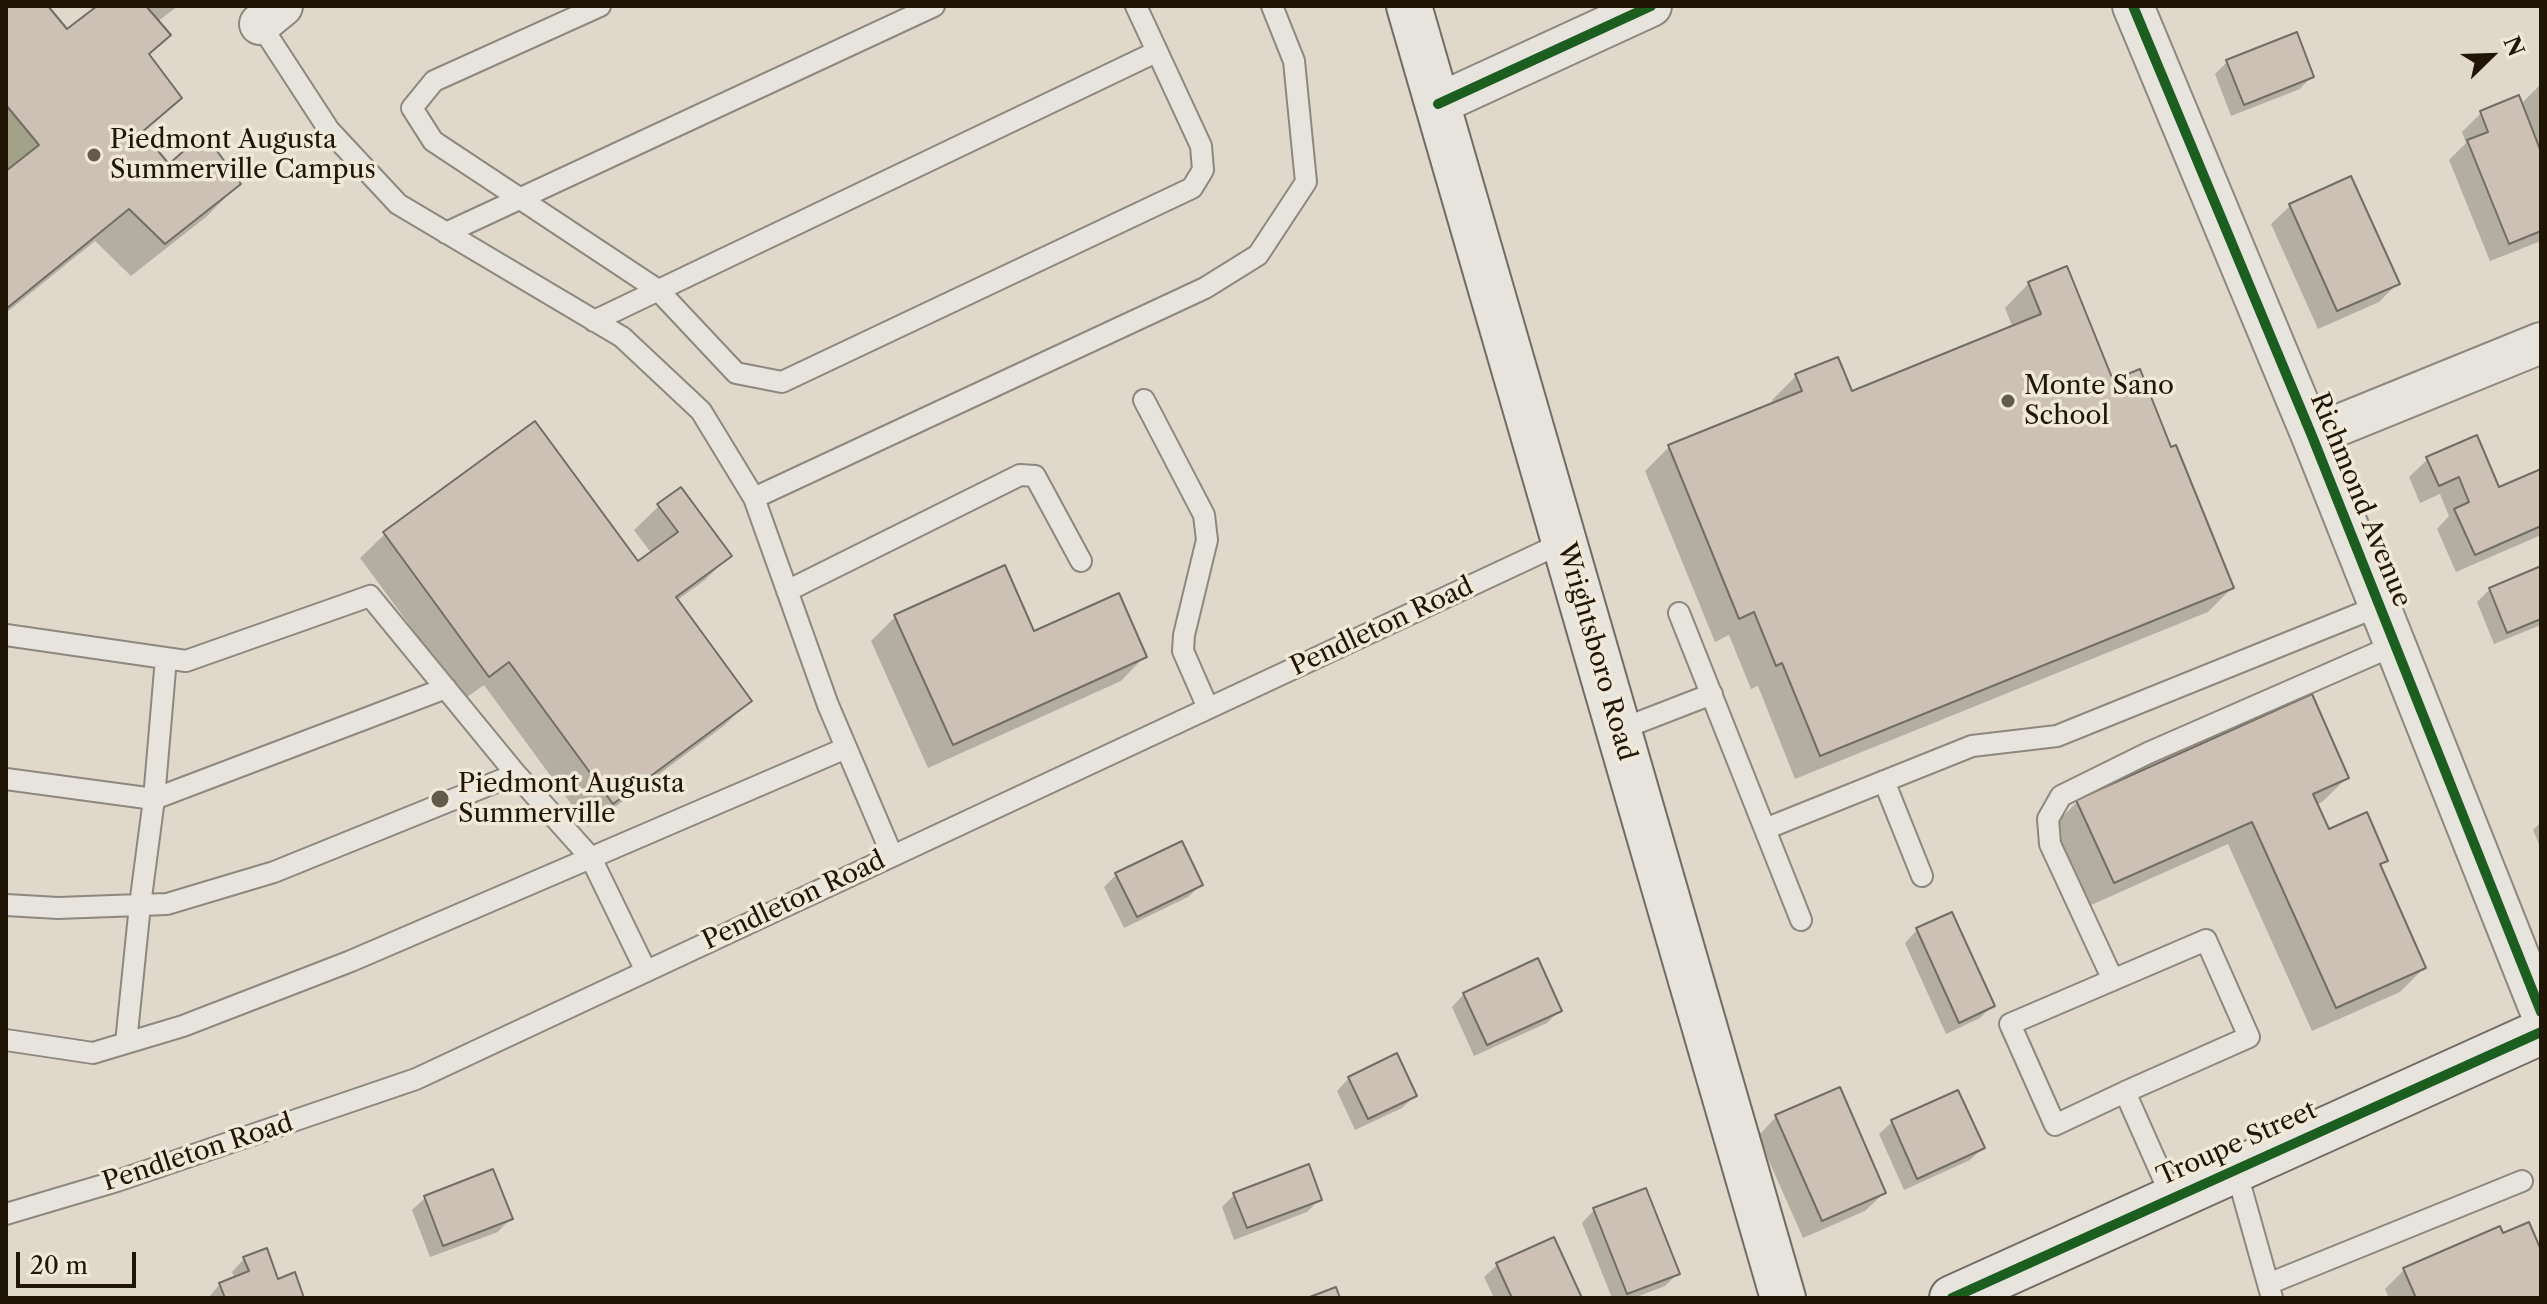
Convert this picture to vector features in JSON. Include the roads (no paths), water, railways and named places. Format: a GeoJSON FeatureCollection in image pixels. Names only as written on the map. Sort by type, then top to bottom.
{"type":"FeatureCollection","features":[{"type":"Feature","properties":{"kind":"main road","name":"Wrightsboro Road"},"geometry":{"type":"LineString","coordinates":[[1409,6],[1783,1298]]}},
{"type":"Feature","properties":{"kind":"main road","name":"Troupe Street"},"geometry":{"type":"LineString","coordinates":[[1952,1298],[2541,1032]]}},
{"type":"Feature","properties":{"kind":"street"},"geometry":{"type":"LineString","coordinates":[[1438,104],[1651,6]]}},
{"type":"Feature","properties":{"kind":"street","name":"Richmond Avenue"},"geometry":{"type":"LineString","coordinates":[[2133,6],[2312,436],[2541,1012]]}},
{"type":"Feature","properties":{"kind":"street"},"geometry":{"type":"LineString","coordinates":[[2312,436],[2541,343]]}},
{"type":"Feature","properties":{"kind":"lane"},"geometry":{"type":"LineString","coordinates":[[600,6],[434,81],[412,108],[433,141],[658,290],[736,373],[782,382],[1192,188],[1203,170],[1201,146],[1156,52],[1145,9]]}},
{"type":"Feature","properties":{"kind":"lane"},"geometry":{"type":"LineString","coordinates":[[446,233],[934,6]]}},
{"type":"Feature","properties":{"kind":"lane"},"geometry":{"type":"LineString","coordinates":[[754,498],[1205,288],[1258,255],[1306,182],[1294,61],[1272,6]]}},
{"type":"Feature","properties":{"kind":"lane"},"geometry":{"type":"LineString","coordinates":[[271,15],[329,130],[398,204],[622,337],[701,411],[754,498],[846,748],[892,855]]}},
{"type":"Feature","properties":{"kind":"lane"},"geometry":{"type":"LineString","coordinates":[[594,321],[1156,52]]}},
{"type":"Feature","properties":{"kind":"lane"},"geometry":{"type":"LineString","coordinates":[[1144,400],[1204,515],[1207,540],[1184,635],[1183,651],[1208,708]]}},
{"type":"Feature","properties":{"kind":"lane"},"geometry":{"type":"LineString","coordinates":[[787,591],[1020,475],[1035,476],[1081,561]]}},
{"type":"Feature","properties":{"kind":"lane","name":"Pendleton Road"},"geometry":{"type":"LineString","coordinates":[[6,1214],[117,1181],[416,1079],[1564,542]]}},
{"type":"Feature","properties":{"kind":"lane"},"geometry":{"type":"LineString","coordinates":[[6,635],[186,661],[370,596],[516,774],[591,858],[646,971]]}},
{"type":"Feature","properties":{"kind":"lane"},"geometry":{"type":"LineString","coordinates":[[1765,829],[1972,746],[2057,736],[2379,606]]}},
{"type":"Feature","properties":{"kind":"lane"},"geometry":{"type":"LineString","coordinates":[[1679,613],[1801,920]]}},
{"type":"Feature","properties":{"kind":"lane"},"geometry":{"type":"LineString","coordinates":[[2113,980],[2050,844],[2048,819],[2061,796],[2148,753],[2395,645]]}},
{"type":"Feature","properties":{"kind":"lane"},"geometry":{"type":"LineString","coordinates":[[126,1043],[154,799],[166,658]]}},
{"type":"Feature","properties":{"kind":"lane"},"geometry":{"type":"LineString","coordinates":[[6,779],[154,799],[446,688]]}},
{"type":"Feature","properties":{"kind":"lane"},"geometry":{"type":"LineString","coordinates":[[1619,730],[1712,694]]}},
{"type":"Feature","properties":{"kind":"lane"},"geometry":{"type":"LineString","coordinates":[[6,1040],[93,1053],[183,1026],[351,961],[846,748]]}},
{"type":"Feature","properties":{"kind":"lane"},"geometry":{"type":"LineString","coordinates":[[6,905],[58,908],[167,904],[274,872],[516,774]]}},
{"type":"Feature","properties":{"kind":"lane"},"geometry":{"type":"LineString","coordinates":[[1884,781],[1922,876]]}},
{"type":"Feature","properties":{"kind":"lane"},"geometry":{"type":"LineString","coordinates":[[2206,940],[2249,1037],[2125,1092],[2055,1125],[2010,1024],[2206,940]]}},
{"type":"Feature","properties":{"kind":"lane"},"geometry":{"type":"LineString","coordinates":[[2125,1092],[2172,1198]]}},
{"type":"Feature","properties":{"kind":"lane"},"geometry":{"type":"LineString","coordinates":[[2236,1170],[2270,1291],[2522,1181]]}},
{"type":"Feature","properties":{"kind":"place","name":"Piedmont Augusta Summerville Campus"},"geometry":{"type":"Point","coordinates":[94,155]}},
{"type":"Feature","properties":{"kind":"place","name":"Monte Sano School"},"geometry":{"type":"Point","coordinates":[2008,401]}},
{"type":"Feature","properties":{"kind":"place","name":"Piedmont Augusta Summerville"},"geometry":{"type":"Point","coordinates":[440,799]}}]}
